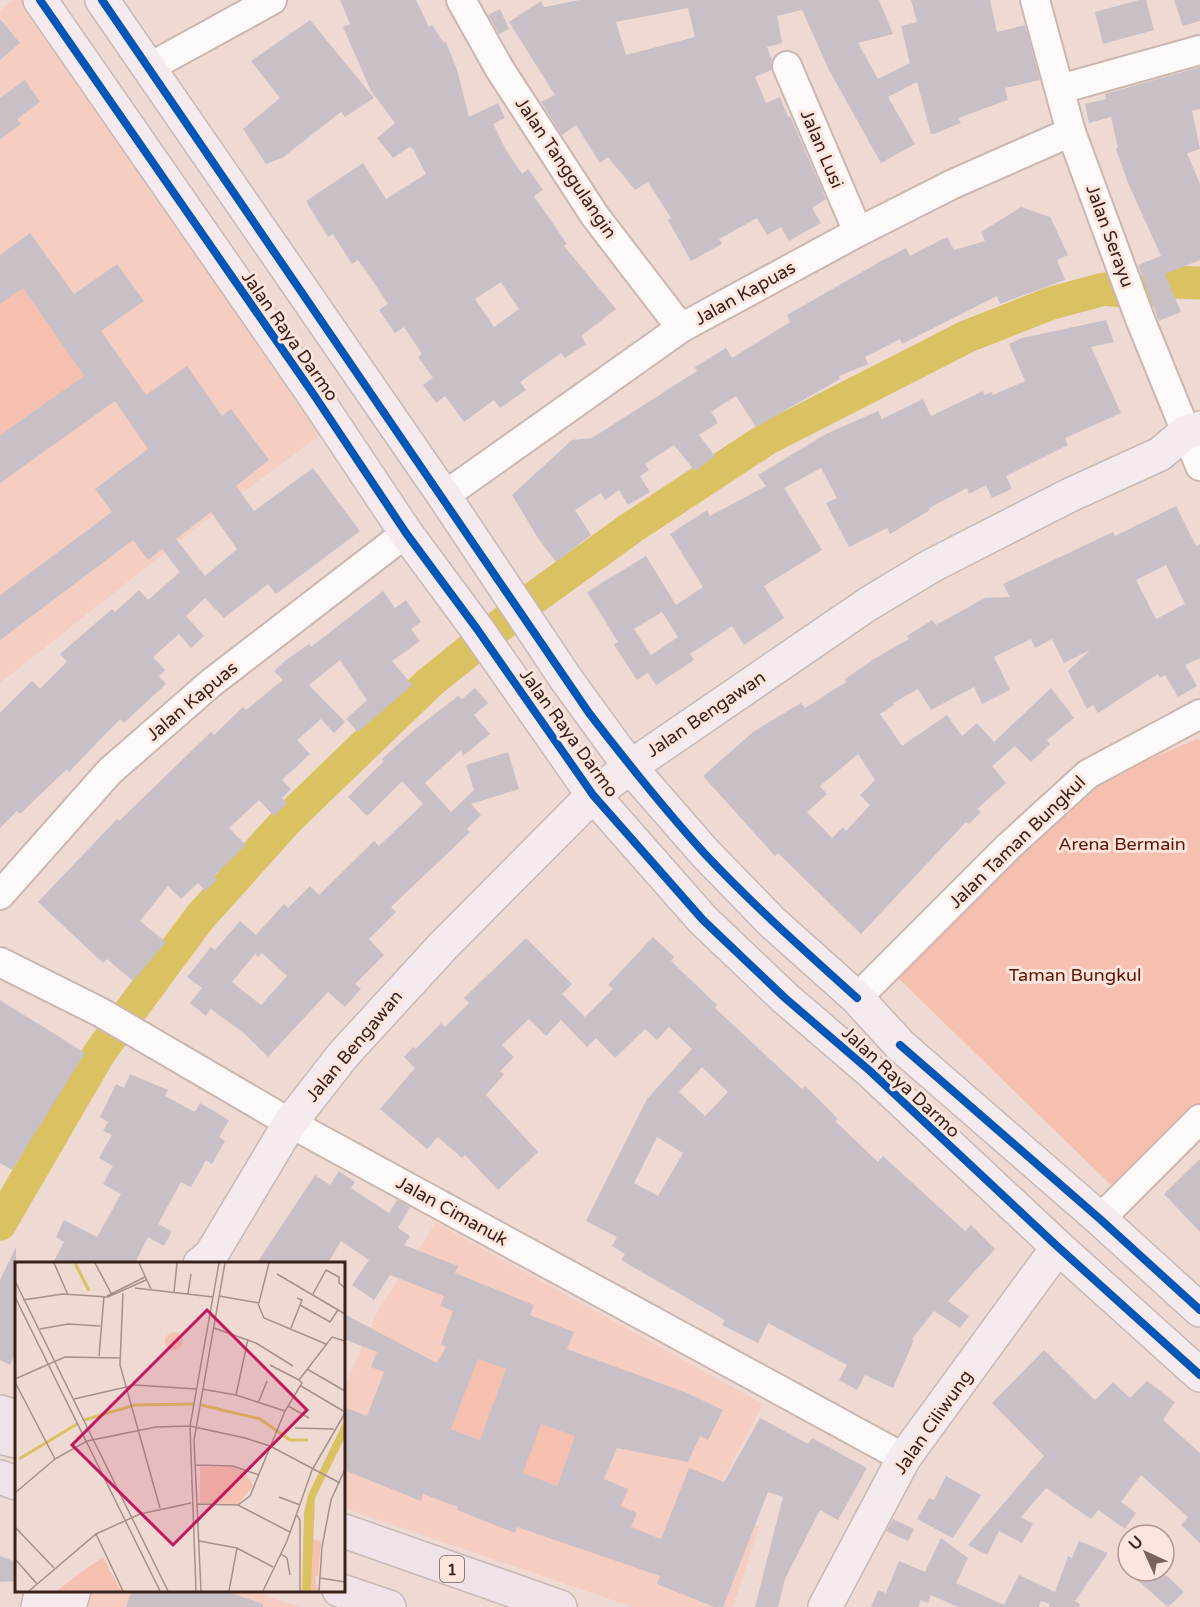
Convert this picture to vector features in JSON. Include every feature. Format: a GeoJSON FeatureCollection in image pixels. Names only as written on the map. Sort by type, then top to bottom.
{"type":"FeatureCollection","features":[{"type":"Feature","properties":{"kind":"highway"},"geometry":{"type":"LineString","coordinates":[[0,1412],[15,1417]]}},
{"type":"Feature","properties":{"kind":"highway"},"geometry":{"type":"LineString","coordinates":[[0,1437],[15,1441]]}},
{"type":"Feature","properties":{"kind":"highway"},"geometry":{"type":"LineString","coordinates":[[0,1478],[15,1483]]}},
{"type":"Feature","properties":{"kind":"highway","name":"1"},"geometry":{"type":"LineString","coordinates":[[345,1531],[560,1607]]}},
{"type":"Feature","properties":{"kind":"highway"},"geometry":{"type":"LineString","coordinates":[[345,1592],[389,1607]]}},
{"type":"Feature","properties":{"kind":"main road","name":"Jalan Raya Darmo"},"geometry":{"type":"LineString","coordinates":[[40,0],[314,395],[406,533],[477,629],[593,795],[703,920],[785,998],[870,1071],[1058,1247],[1200,1375]]}},
{"type":"Feature","properties":{"kind":"main road","name":"Jalan Raya Darmo"},"geometry":{"type":"LineString","coordinates":[[102,0],[444,496],[544,647],[630,766],[705,853],[772,922],[857,998],[900,1045],[1100,1219],[1200,1310]]}},
{"type":"Feature","properties":{"kind":"main road","name":"Jalan Bengawan"},"geometry":{"type":"LineString","coordinates":[[207,1261],[290,1123],[343,1055],[394,998],[593,795],[630,766],[868,604],[931,566],[1070,495],[1160,454],[1196,446]]}},
{"type":"Feature","properties":{"kind":"main road"},"geometry":{"type":"LineString","coordinates":[[870,1071],[882,1075],[895,1068],[900,1059],[900,1045]]}},
{"type":"Feature","properties":{"kind":"main road"},"geometry":{"type":"LineString","coordinates":[[918,1116],[922,1096],[930,1087],[945,1083]]}},
{"type":"Feature","properties":{"kind":"main road","name":"Jalan Ciliwung"},"geometry":{"type":"LineString","coordinates":[[825,1607],[904,1458],[1058,1247]]}},
{"type":"Feature","properties":{"kind":"main road"},"geometry":{"type":"LineString","coordinates":[[38,1607],[42,1592]]}},
{"type":"Feature","properties":{"kind":"main road"},"geometry":{"type":"LineString","coordinates":[[69,1607],[74,1592]]}},
{"type":"Feature","properties":{"kind":"street"},"geometry":{"type":"LineString","coordinates":[[150,67],[272,0]]}},
{"type":"Feature","properties":{"kind":"street","name":"Jalan Tanggulangin"},"geometry":{"type":"LineString","coordinates":[[461,0],[499,68],[596,216],[681,328]]}},
{"type":"Feature","properties":{"kind":"street","name":"Jalan Serayu"},"geometry":{"type":"LineString","coordinates":[[1035,0],[1071,132],[1140,319],[1196,446]]}},
{"type":"Feature","properties":{"kind":"street"},"geometry":{"type":"LineString","coordinates":[[1060,89],[1200,50]]}},
{"type":"Feature","properties":{"kind":"street","name":"Jalan Lusi"},"geometry":{"type":"LineString","coordinates":[[787,66],[858,232]]}},
{"type":"Feature","properties":{"kind":"street","name":"Jalan Kapuas"},"geometry":{"type":"LineString","coordinates":[[444,496],[681,328],[858,232],[953,184],[1071,132]]}},
{"type":"Feature","properties":{"kind":"street","name":"Jalan Kapuas"},"geometry":{"type":"LineString","coordinates":[[0,895],[110,771],[211,683],[406,533]]}},
{"type":"Feature","properties":{"kind":"street","name":"Jalan Taman Bungkul"},"geometry":{"type":"LineString","coordinates":[[857,998],[1008,847],[1088,774],[1200,715]]}},
{"type":"Feature","properties":{"kind":"street","name":"Jalan Cimanuk"},"geometry":{"type":"LineString","coordinates":[[0,962],[100,1012],[290,1123],[904,1458]]}},
{"type":"Feature","properties":{"kind":"street"},"geometry":{"type":"LineString","coordinates":[[1100,1219],[1200,1119]]}},
{"type":"Feature","properties":{"kind":"shaded area"},"geometry":{"type":"Polygon","coordinates":[[[13,0],[24,0],[323,433],[207,519],[0,683],[0,11],[13,0]]]}},
{"type":"Feature","properties":{"kind":"shaded area"},"geometry":{"type":"Polygon","coordinates":[[[436,1223],[763,1404],[711,1503],[759,1527],[733,1607],[633,1607],[345,1508],[345,1386],[378,1310],[436,1223]]]}},
{"type":"Feature","properties":{"kind":"shaded area"},"geometry":{"type":"Polygon","coordinates":[[[90,1592],[255,1592],[301,1607],[86,1607],[90,1592]]]}},
{"type":"Feature","properties":{"kind":"green space"},"geometry":{"type":"Polygon","coordinates":[[[23,288],[84,376],[0,435],[0,304],[23,288]]]}},
{"type":"Feature","properties":{"kind":"green space","name":"Taman Bungkul"},"geometry":{"type":"Polygon","coordinates":[[[1197,739],[1200,740],[1200,1106],[1114,1188],[895,975],[1093,783],[1197,739]]]}},
{"type":"Feature","properties":{"kind":"green space"},"geometry":{"type":"Polygon","coordinates":[[[498,1336],[515,1344],[480,1440],[466,1434],[459,1450],[445,1445],[469,1381],[469,1356],[487,1362],[498,1336]]]}},
{"type":"Feature","properties":{"kind":"green space"},"geometry":{"type":"Polygon","coordinates":[[[546,1411],[575,1436],[557,1486],[505,1467],[546,1411]]]}},
{"type":"Feature","properties":{"kind":"building"},"geometry":{"type":"Polygon","coordinates":[[[340,0],[416,0],[429,27],[432,25],[444,43],[446,42],[457,70],[469,117],[498,103],[505,118],[493,124],[506,150],[522,174],[528,169],[543,190],[534,196],[567,244],[564,246],[616,309],[581,336],[586,344],[565,358],[561,353],[520,382],[526,390],[500,408],[494,400],[464,422],[445,396],[436,403],[423,385],[433,378],[418,357],[422,354],[404,327],[395,333],[379,310],[388,304],[371,278],[358,260],[352,264],[333,234],[328,237],[306,201],[363,163],[386,199],[426,174],[413,149],[409,147],[393,158],[377,138],[395,123],[371,91],[343,27],[350,24],[340,0]],[[501,282],[475,299],[494,327],[519,309],[501,282]]]}},
{"type":"Feature","properties":{"kind":"building"},"geometry":{"type":"Polygon","coordinates":[[[580,0],[879,0],[893,34],[858,43],[878,79],[910,63],[901,26],[917,22],[911,0],[990,0],[997,32],[1025,25],[1040,80],[1005,88],[1008,100],[958,118],[961,123],[934,134],[931,134],[917,82],[888,97],[915,144],[881,163],[829,70],[802,10],[777,16],[782,43],[767,47],[772,60],[771,70],[755,77],[766,103],[780,97],[788,117],[790,116],[826,199],[812,208],[821,223],[789,241],[781,227],[767,235],[757,218],[719,239],[722,244],[691,261],[668,220],[671,218],[648,182],[635,190],[608,157],[600,163],[576,125],[562,135],[541,102],[555,95],[509,22],[541,1],[544,7],[580,0]],[[688,8],[616,22],[626,55],[695,37],[688,8]]]}},
{"type":"Feature","properties":{"kind":"building"},"geometry":{"type":"Polygon","coordinates":[[[1146,0],[1154,30],[1103,44],[1095,12],[1146,0]]]}},
{"type":"Feature","properties":{"kind":"building"},"geometry":{"type":"Polygon","coordinates":[[[1174,0],[1200,0],[1200,21],[1183,26],[1174,0]]]}},
{"type":"Feature","properties":{"kind":"building"},"geometry":{"type":"Polygon","coordinates":[[[500,9],[509,29],[499,34],[488,15],[500,9]]]}},
{"type":"Feature","properties":{"kind":"building"},"geometry":{"type":"Polygon","coordinates":[[[0,19],[20,43],[0,60],[0,19]]]}},
{"type":"Feature","properties":{"kind":"building"},"geometry":{"type":"Polygon","coordinates":[[[310,20],[374,98],[345,117],[341,112],[282,158],[266,164],[243,129],[280,98],[251,61],[310,20]]]}},
{"type":"Feature","properties":{"kind":"building"},"geometry":{"type":"Polygon","coordinates":[[[1200,67],[1200,109],[1192,111],[1200,149],[1187,153],[1200,184],[1200,260],[1165,274],[1181,312],[1159,321],[1138,265],[1161,256],[1128,183],[1116,149],[1118,148],[1111,117],[1089,123],[1085,104],[1106,99],[1105,94],[1200,67]]]}},
{"type":"Feature","properties":{"kind":"building"},"geometry":{"type":"Polygon","coordinates":[[[25,80],[40,102],[17,119],[21,124],[0,139],[0,98],[25,80]]]}},
{"type":"Feature","properties":{"kind":"building"},"geometry":{"type":"Polygon","coordinates":[[[1021,207],[1050,217],[1068,255],[1057,260],[1065,280],[1000,304],[997,296],[902,344],[900,339],[865,357],[868,364],[839,376],[840,379],[756,427],[736,396],[711,412],[718,423],[699,435],[715,456],[695,471],[674,445],[645,464],[649,470],[640,476],[650,492],[628,505],[619,490],[605,500],[601,493],[575,510],[591,535],[556,562],[538,538],[512,495],[572,440],[592,438],[697,371],[695,367],[726,348],[732,358],[790,322],[787,315],[906,248],[910,256],[947,237],[954,250],[985,241],[981,232],[1021,207]]]}},
{"type":"Feature","properties":{"kind":"building"},"geometry":{"type":"Polygon","coordinates":[[[30,233],[74,294],[117,264],[144,301],[101,331],[146,395],[187,366],[222,416],[231,409],[269,460],[236,486],[254,511],[313,468],[360,531],[276,594],[268,584],[224,618],[205,598],[186,616],[204,636],[191,648],[179,634],[153,657],[165,670],[159,676],[166,684],[124,723],[120,719],[69,772],[67,769],[20,814],[17,811],[0,828],[0,713],[32,681],[40,689],[67,662],[60,654],[112,609],[115,612],[139,590],[148,600],[180,572],[162,549],[148,560],[133,540],[0,640],[0,595],[112,512],[95,489],[148,449],[115,401],[0,483],[0,435],[84,376],[23,288],[0,304],[0,255],[30,233]],[[211,512],[176,539],[205,576],[237,549],[211,512]]]}},
{"type":"Feature","properties":{"kind":"building"},"geometry":{"type":"Polygon","coordinates":[[[1106,320],[1114,342],[1091,347],[1121,413],[1065,438],[1068,445],[1006,476],[1012,489],[992,498],[986,485],[969,494],[967,488],[929,508],[930,510],[890,534],[887,528],[849,547],[826,503],[837,498],[821,468],[784,488],[822,550],[764,586],[784,618],[744,645],[732,626],[690,654],[694,660],[656,685],[648,673],[637,680],[614,645],[618,642],[587,592],[646,556],[676,605],[703,587],[670,534],[707,510],[710,516],[766,486],[758,475],[826,434],[878,411],[882,419],[923,399],[931,416],[983,391],[984,395],[992,392],[993,395],[1025,381],[1009,344],[1022,338],[1106,320]],[[662,612],[634,629],[651,655],[678,637],[662,612]]]}},
{"type":"Feature","properties":{"kind":"building"},"geometry":{"type":"Polygon","coordinates":[[[1176,506],[1196,546],[1200,544],[1200,658],[1185,665],[1197,686],[1178,697],[1165,675],[1160,678],[1158,674],[1098,713],[1093,705],[1087,709],[1068,671],[1090,650],[1064,663],[1052,639],[1035,648],[1031,639],[994,657],[1010,690],[982,704],[974,687],[931,710],[918,689],[893,703],[894,705],[880,714],[902,746],[947,715],[962,736],[977,723],[994,742],[1051,688],[1074,718],[1047,740],[1050,744],[1031,762],[1015,746],[992,766],[1006,783],[977,809],[981,812],[969,824],[966,822],[861,934],[778,853],[775,856],[703,776],[753,732],[801,703],[805,708],[846,682],[845,679],[874,659],[909,639],[907,636],[932,620],[936,625],[985,598],[1010,597],[1003,584],[1113,532],[1115,536],[1176,506]],[[1166,565],[1136,580],[1156,619],[1185,604],[1166,565]],[[858,754],[820,786],[827,794],[807,812],[832,838],[843,827],[846,831],[870,805],[860,795],[875,780],[858,754]]]}},
{"type":"Feature","properties":{"kind":"building"},"geometry":{"type":"Polygon","coordinates":[[[383,591],[395,608],[406,600],[421,622],[411,629],[420,641],[392,661],[412,685],[358,732],[346,719],[367,700],[340,660],[309,685],[345,722],[334,733],[321,719],[297,740],[310,754],[282,780],[291,789],[282,798],[287,803],[274,816],[259,800],[229,828],[246,845],[214,876],[217,879],[206,891],[198,883],[181,899],[168,886],[140,921],[166,942],[133,981],[107,959],[103,963],[38,902],[117,819],[119,821],[211,732],[214,735],[243,707],[246,710],[283,680],[274,671],[286,660],[309,644],[311,647],[383,591]]]}},
{"type":"Feature","properties":{"kind":"building"},"geometry":{"type":"Polygon","coordinates":[[[475,688],[488,703],[474,715],[490,734],[463,756],[461,750],[425,783],[451,812],[474,790],[466,765],[508,752],[519,789],[471,804],[481,815],[467,829],[470,832],[391,907],[396,912],[369,939],[384,955],[355,984],[361,989],[345,1007],[328,992],[268,1057],[246,1035],[211,1009],[206,1016],[190,1003],[202,988],[187,977],[211,947],[215,950],[240,921],[256,935],[284,904],[288,908],[310,886],[319,895],[374,841],[379,846],[423,804],[402,781],[367,816],[348,797],[384,761],[382,759],[414,730],[458,696],[462,699],[475,688]],[[262,953],[258,957],[255,954],[232,982],[261,1005],[287,976],[262,953]]]}},
{"type":"Feature","properties":{"kind":"building"},"geometry":{"type":"Polygon","coordinates":[[[653,937],[674,957],[671,961],[717,1005],[715,1008],[802,1089],[805,1086],[838,1119],[835,1121],[878,1162],[883,1156],[965,1231],[971,1225],[995,1249],[948,1301],[969,1316],[960,1328],[934,1311],[912,1339],[914,1340],[893,1388],[865,1375],[857,1390],[839,1380],[847,1365],[768,1323],[758,1343],[722,1325],[725,1320],[621,1260],[625,1254],[612,1246],[617,1237],[586,1221],[647,1099],[692,1049],[669,1027],[657,1040],[645,1029],[615,1058],[596,1038],[587,1047],[561,1020],[546,1036],[529,1019],[502,1045],[514,1057],[500,1071],[504,1074],[486,1095],[538,1152],[498,1190],[465,1155],[462,1158],[438,1137],[427,1149],[380,1109],[415,1068],[404,1057],[413,1047],[416,1049],[441,1023],[445,1027],[469,1003],[464,998],[526,938],[572,984],[562,994],[585,1017],[613,989],[608,985],[653,937]],[[702,1067],[679,1092],[705,1116],[728,1092],[702,1067]],[[657,1137],[634,1183],[658,1196],[683,1153],[657,1137]]]}},
{"type":"Feature","properties":{"kind":"building"},"geometry":{"type":"Polygon","coordinates":[[[0,1000],[85,1053],[12,1170],[0,1163],[0,1000]]]}},
{"type":"Feature","properties":{"kind":"building"},"geometry":{"type":"Polygon","coordinates":[[[130,1074],[168,1090],[165,1096],[195,1112],[200,1103],[229,1120],[219,1137],[225,1141],[212,1164],[206,1160],[191,1187],[181,1182],[158,1224],[172,1231],[164,1246],[148,1237],[136,1262],[54,1262],[64,1242],[56,1237],[64,1220],[97,1237],[121,1194],[103,1184],[113,1166],[99,1158],[112,1135],[103,1131],[108,1122],[100,1117],[116,1084],[124,1088],[130,1074]]]}},
{"type":"Feature","properties":{"kind":"building"},"geometry":{"type":"Polygon","coordinates":[[[1200,1159],[1200,1232],[1164,1194],[1200,1159]]]}},
{"type":"Feature","properties":{"kind":"building"},"geometry":{"type":"Polygon","coordinates":[[[339,1171],[355,1182],[351,1188],[389,1213],[397,1200],[410,1207],[398,1228],[410,1236],[404,1245],[458,1266],[455,1273],[534,1305],[530,1315],[574,1332],[567,1349],[687,1393],[723,1410],[708,1440],[700,1436],[688,1462],[617,1448],[604,1479],[628,1489],[621,1506],[637,1513],[631,1527],[661,1539],[689,1468],[724,1482],[760,1418],[808,1444],[812,1438],[867,1468],[838,1520],[820,1510],[785,1579],[778,1607],[755,1607],[783,1497],[768,1492],[723,1607],[714,1607],[657,1584],[660,1576],[517,1527],[515,1533],[423,1494],[421,1501],[345,1470],[345,1407],[367,1416],[384,1372],[371,1367],[377,1352],[345,1339],[345,1315],[437,1363],[446,1347],[441,1344],[453,1311],[440,1306],[444,1296],[390,1275],[374,1300],[352,1285],[369,1260],[341,1241],[329,1262],[258,1262],[315,1175],[330,1185],[339,1171]],[[478,1359],[451,1429],[480,1440],[506,1369],[478,1359]],[[541,1424],[523,1473],[557,1486],[575,1436],[541,1424]]]}},
{"type":"Feature","properties":{"kind":"building"},"geometry":{"type":"Polygon","coordinates":[[[16,1247],[15,1354],[10,1365],[0,1360],[0,1280],[16,1247]]]}},
{"type":"Feature","properties":{"kind":"building"},"geometry":{"type":"Polygon","coordinates":[[[1044,1350],[1095,1400],[1113,1382],[1130,1398],[1147,1381],[1175,1402],[1163,1420],[1200,1453],[1200,1543],[1181,1525],[1188,1517],[1141,1475],[1121,1502],[1136,1513],[1129,1523],[1116,1523],[1098,1510],[1091,1519],[1046,1488],[1021,1517],[1033,1524],[1022,1543],[999,1531],[987,1555],[968,1545],[1044,1456],[992,1403],[1044,1350]]]}},
{"type":"Feature","properties":{"kind":"building"},"geometry":{"type":"Polygon","coordinates":[[[946,1476],[981,1495],[953,1538],[917,1519],[929,1498],[934,1500],[946,1476]]]}},
{"type":"Feature","properties":{"kind":"building"},"geometry":{"type":"Polygon","coordinates":[[[893,1519],[914,1529],[908,1541],[886,1531],[893,1519]]]}},
{"type":"Feature","properties":{"kind":"building"},"geometry":{"type":"Polygon","coordinates":[[[941,1538],[968,1558],[956,1583],[1004,1605],[1019,1575],[1055,1592],[1068,1556],[1072,1558],[1079,1541],[1108,1553],[1075,1601],[1080,1604],[1079,1607],[1049,1607],[1050,1604],[1041,1601],[1039,1607],[958,1607],[931,1595],[928,1603],[920,1600],[919,1607],[871,1607],[878,1590],[886,1593],[899,1561],[925,1572],[941,1538]]]}},
{"type":"Feature","properties":{"kind":"building"},"geometry":{"type":"Polygon","coordinates":[[[0,1556],[15,1562],[15,1581],[0,1582],[0,1556]]]}},
{"type":"Feature","properties":{"kind":"building"},"geometry":{"type":"Polygon","coordinates":[[[1141,1583],[1174,1583],[1184,1592],[1168,1607],[1141,1583]]]}},
{"type":"Feature","properties":{"kind":"building"},"geometry":{"type":"Polygon","coordinates":[[[131,1592],[228,1592],[263,1604],[263,1607],[126,1607],[131,1592]]]}},
{"type":"Feature","properties":{"kind":"waterway"},"geometry":{"type":"LineString","coordinates":[[0,1224],[100,1052],[200,917],[289,818],[429,683],[538,595],[631,528],[768,438],[968,336],[1052,303],[1104,289],[1141,293],[1172,282],[1200,283]]}},
{"type":"Feature","properties":{"kind":"cycle path"},"geometry":{"type":"LineString","coordinates":[[40,0],[314,395],[406,533],[477,629],[593,795],[703,920],[785,998],[870,1071],[1058,1247],[1200,1375]]}},
{"type":"Feature","properties":{"kind":"cycle path"},"geometry":{"type":"LineString","coordinates":[[102,0],[589,713],[705,854],[760,910],[857,998]]}},
{"type":"Feature","properties":{"kind":"cycle path"},"geometry":{"type":"LineString","coordinates":[[900,1045],[1100,1219],[1200,1310]]}},
{"type":"Feature","properties":{"kind":"park label","name":"Arena Bermain"},"geometry":{"type":"Point","coordinates":[1122,844]}}]}
